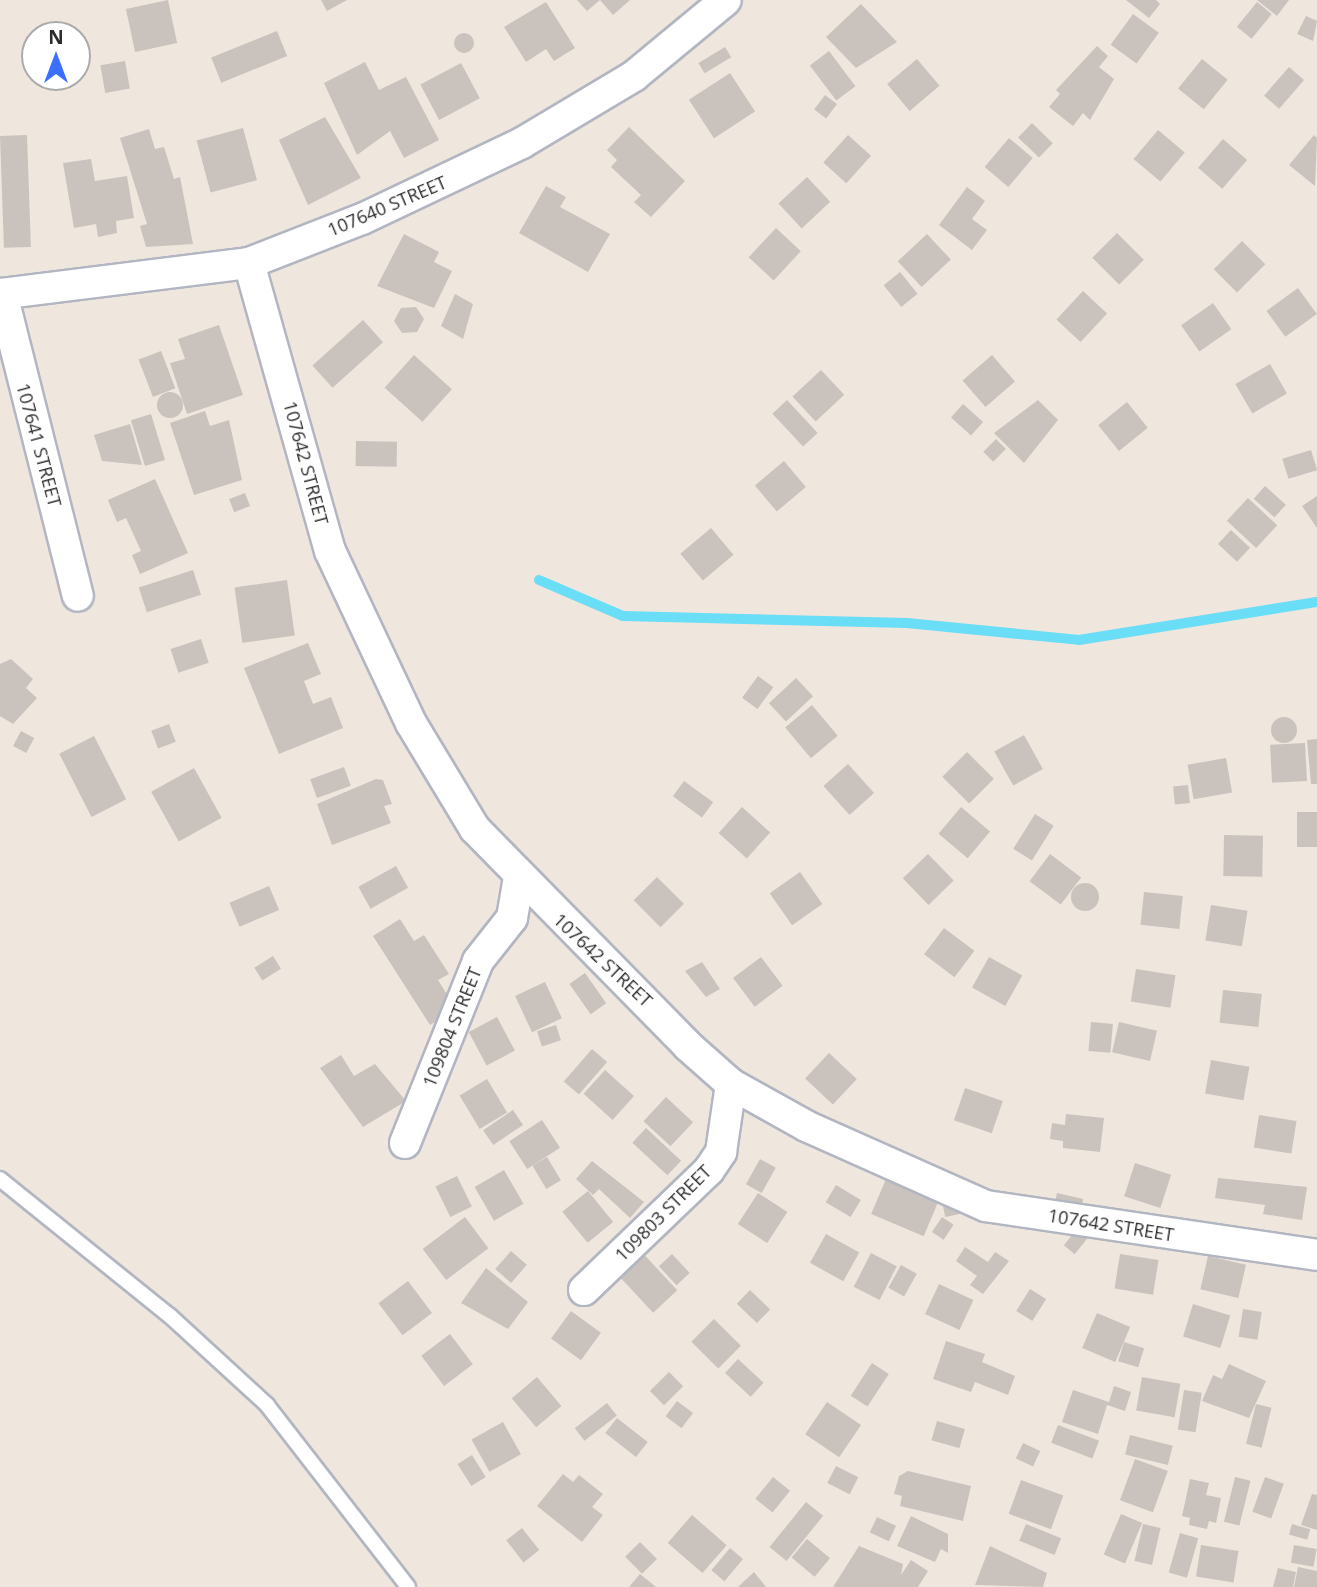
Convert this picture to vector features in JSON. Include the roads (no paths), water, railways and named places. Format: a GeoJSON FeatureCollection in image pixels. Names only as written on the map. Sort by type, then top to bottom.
{"type":"FeatureCollection","features":[{"type":"Feature","properties":{"kind":"street","name":"107640 STREET"},"geometry":{"type":"LineString","coordinates":[[1,294],[249,263],[362,219],[522,144],[634,76],[726,0]]}},
{"type":"Feature","properties":{"kind":"street","name":"107642 STREET"},"geometry":{"type":"LineString","coordinates":[[249,263],[330,551],[411,723],[475,830],[519,877],[731,1084],[876,1160],[986,1206],[1317,1255]]}},
{"type":"Feature","properties":{"kind":"street","name":"107641 STREET"},"geometry":{"type":"LineString","coordinates":[[1,294],[78,596]]}},
{"type":"Feature","properties":{"kind":"street","name":"109804 STREET"},"geometry":{"type":"LineString","coordinates":[[405,1143],[478,961],[512,918],[519,877]]}},
{"type":"Feature","properties":{"kind":"street","name":"109803 STREET"},"geometry":{"type":"LineString","coordinates":[[584,1290],[709,1170],[721,1152],[731,1084]]}},
{"type":"Feature","properties":{"kind":"lane"},"geometry":{"type":"LineString","coordinates":[[0,1179],[267,1405],[408,1587]]}},
{"type":"Feature","properties":{"kind":"waterway"},"geometry":{"type":"LineString","coordinates":[[539,580],[623,616],[907,623],[1079,640],[1317,602]]}}]}
